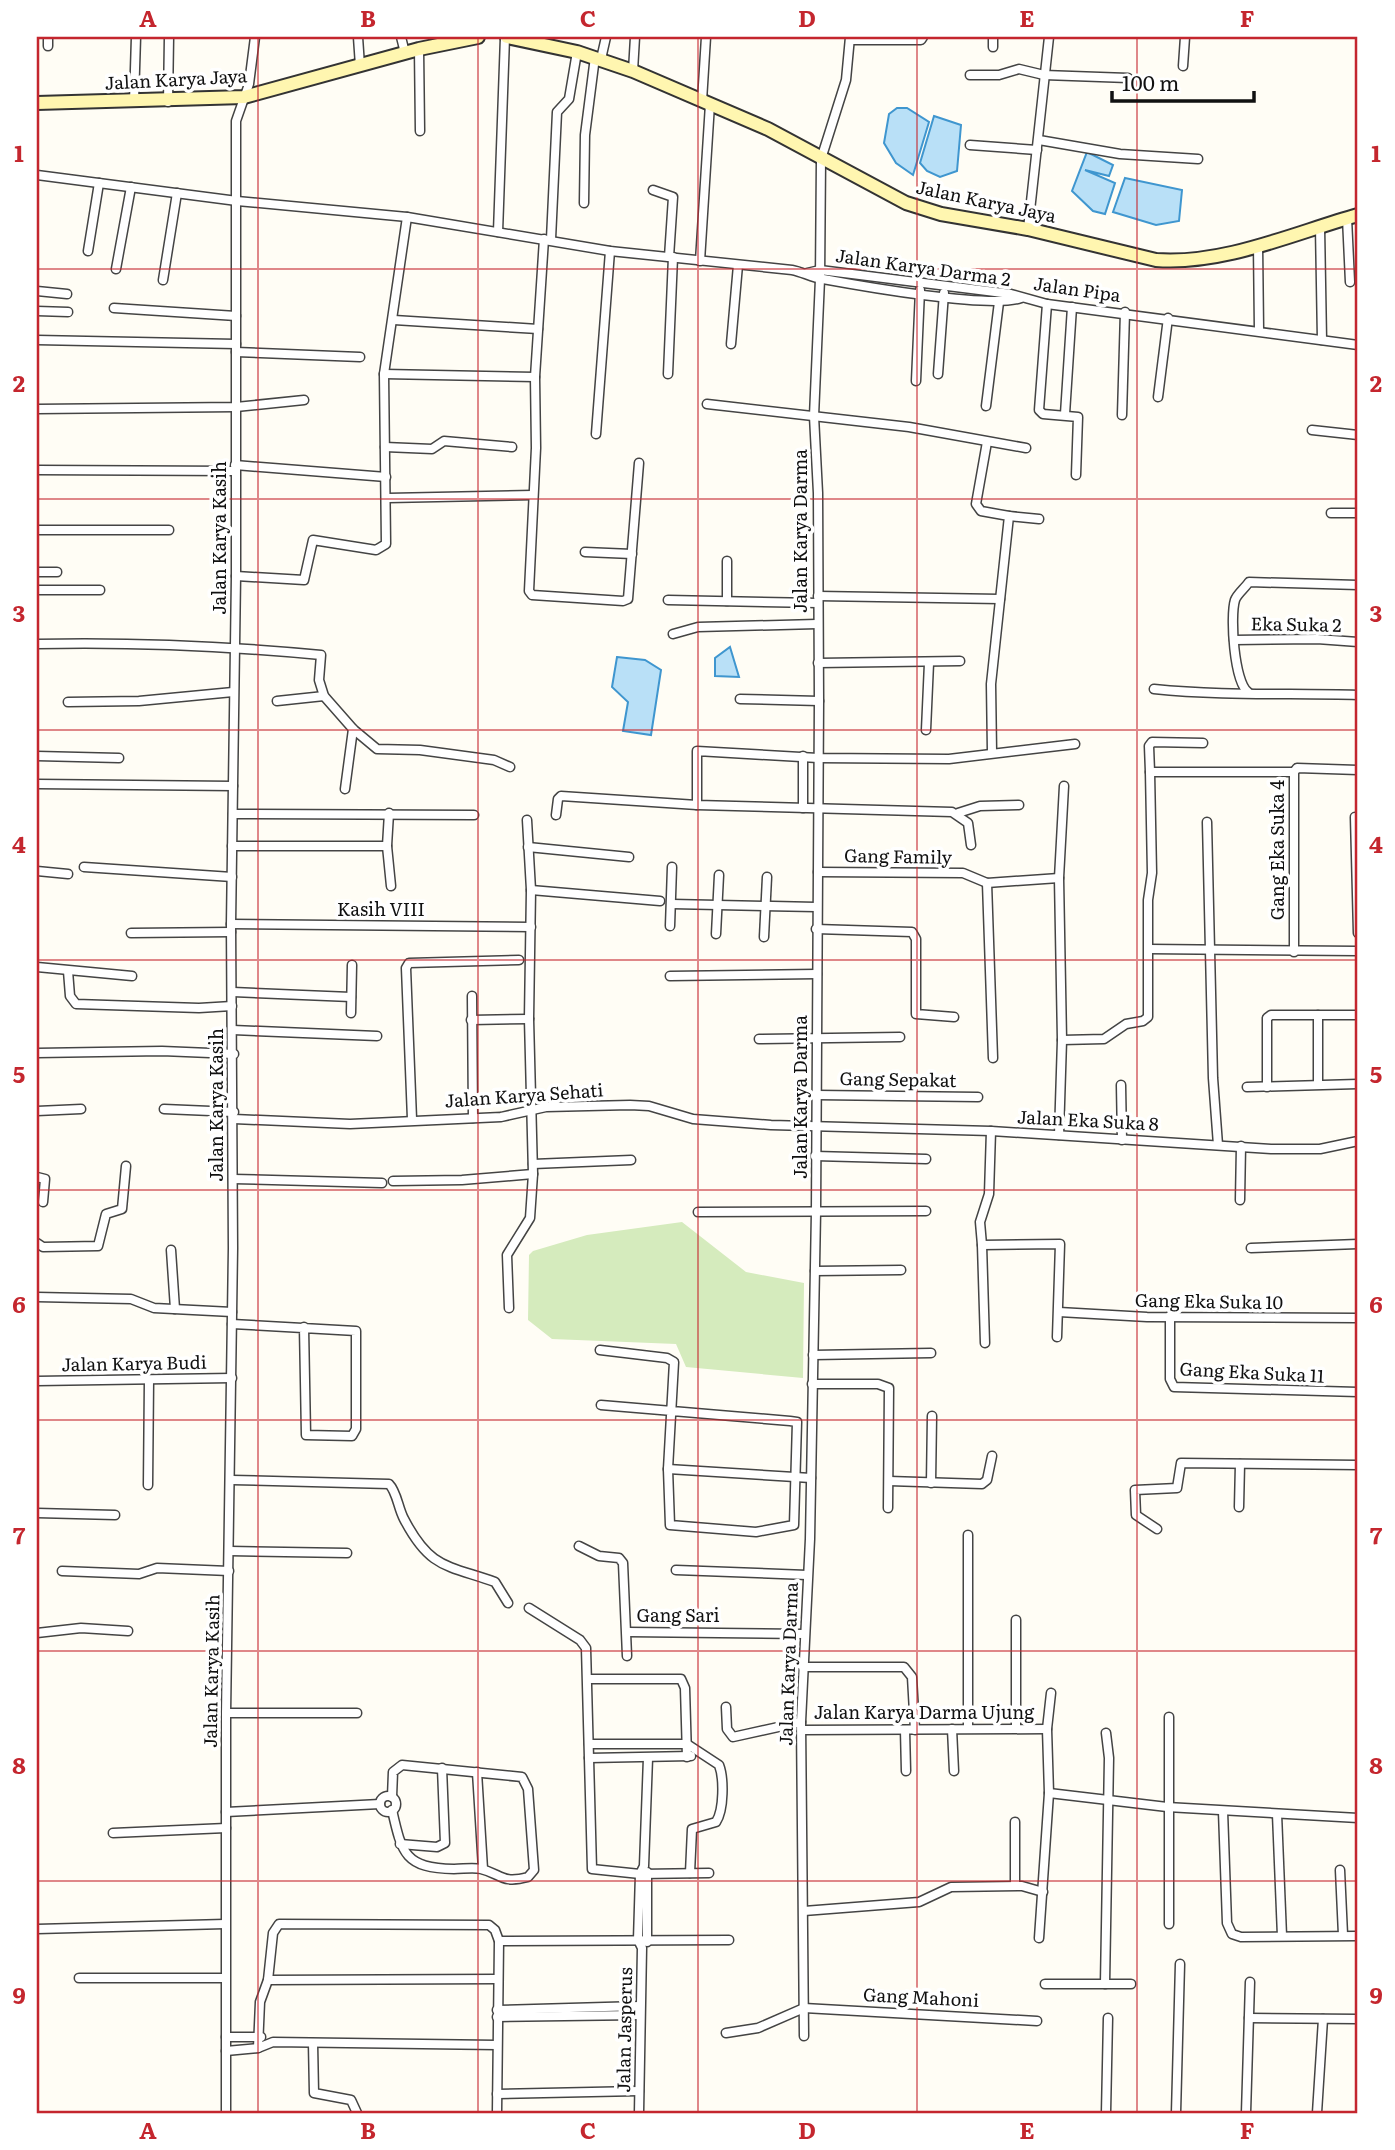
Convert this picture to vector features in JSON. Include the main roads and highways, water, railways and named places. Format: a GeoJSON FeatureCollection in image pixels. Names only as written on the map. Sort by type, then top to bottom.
{"type":"FeatureCollection","features":[{"type":"Feature","properties":{"kind":"main road","name":"Jalan Karya Jaya"},"geometry":{"type":"LineString","coordinates":[[37,103],[169,102],[244,97],[419,49],[467,37],[478,37]]}},
{"type":"Feature","properties":{"kind":"main road","name":"Jalan Karya Jaya"},"geometry":{"type":"LineString","coordinates":[[506,37],[542,40],[633,71],[768,129],[906,203],[941,214],[1028,229],[1156,260],[1177,261],[1258,245],[1352,217]]}},
{"type":"Feature","properties":{"kind":"water"},"geometry":{"type":"Polygon","coordinates":[[[897,108],[907,108],[929,122],[913,175],[896,163],[884,143],[889,114],[897,108]]]}},
{"type":"Feature","properties":{"kind":"water"},"geometry":{"type":"Polygon","coordinates":[[[934,116],[961,125],[957,171],[940,177],[927,171],[920,163],[934,116]]]}},
{"type":"Feature","properties":{"kind":"water"},"geometry":{"type":"Polygon","coordinates":[[[1087,152],[1113,165],[1109,176],[1085,170],[1115,183],[1105,214],[1093,211],[1072,191],[1087,152]]]}},
{"type":"Feature","properties":{"kind":"water"},"geometry":{"type":"Polygon","coordinates":[[[1125,178],[1182,190],[1179,221],[1156,225],[1113,212],[1125,178]]]}},
{"type":"Feature","properties":{"kind":"water"},"geometry":{"type":"Polygon","coordinates":[[[730,647],[739,677],[715,676],[715,658],[730,647]]]}},
{"type":"Feature","properties":{"kind":"water"},"geometry":{"type":"Polygon","coordinates":[[[617,657],[645,660],[661,670],[651,735],[623,731],[628,702],[612,687],[617,657]]]}}]}
